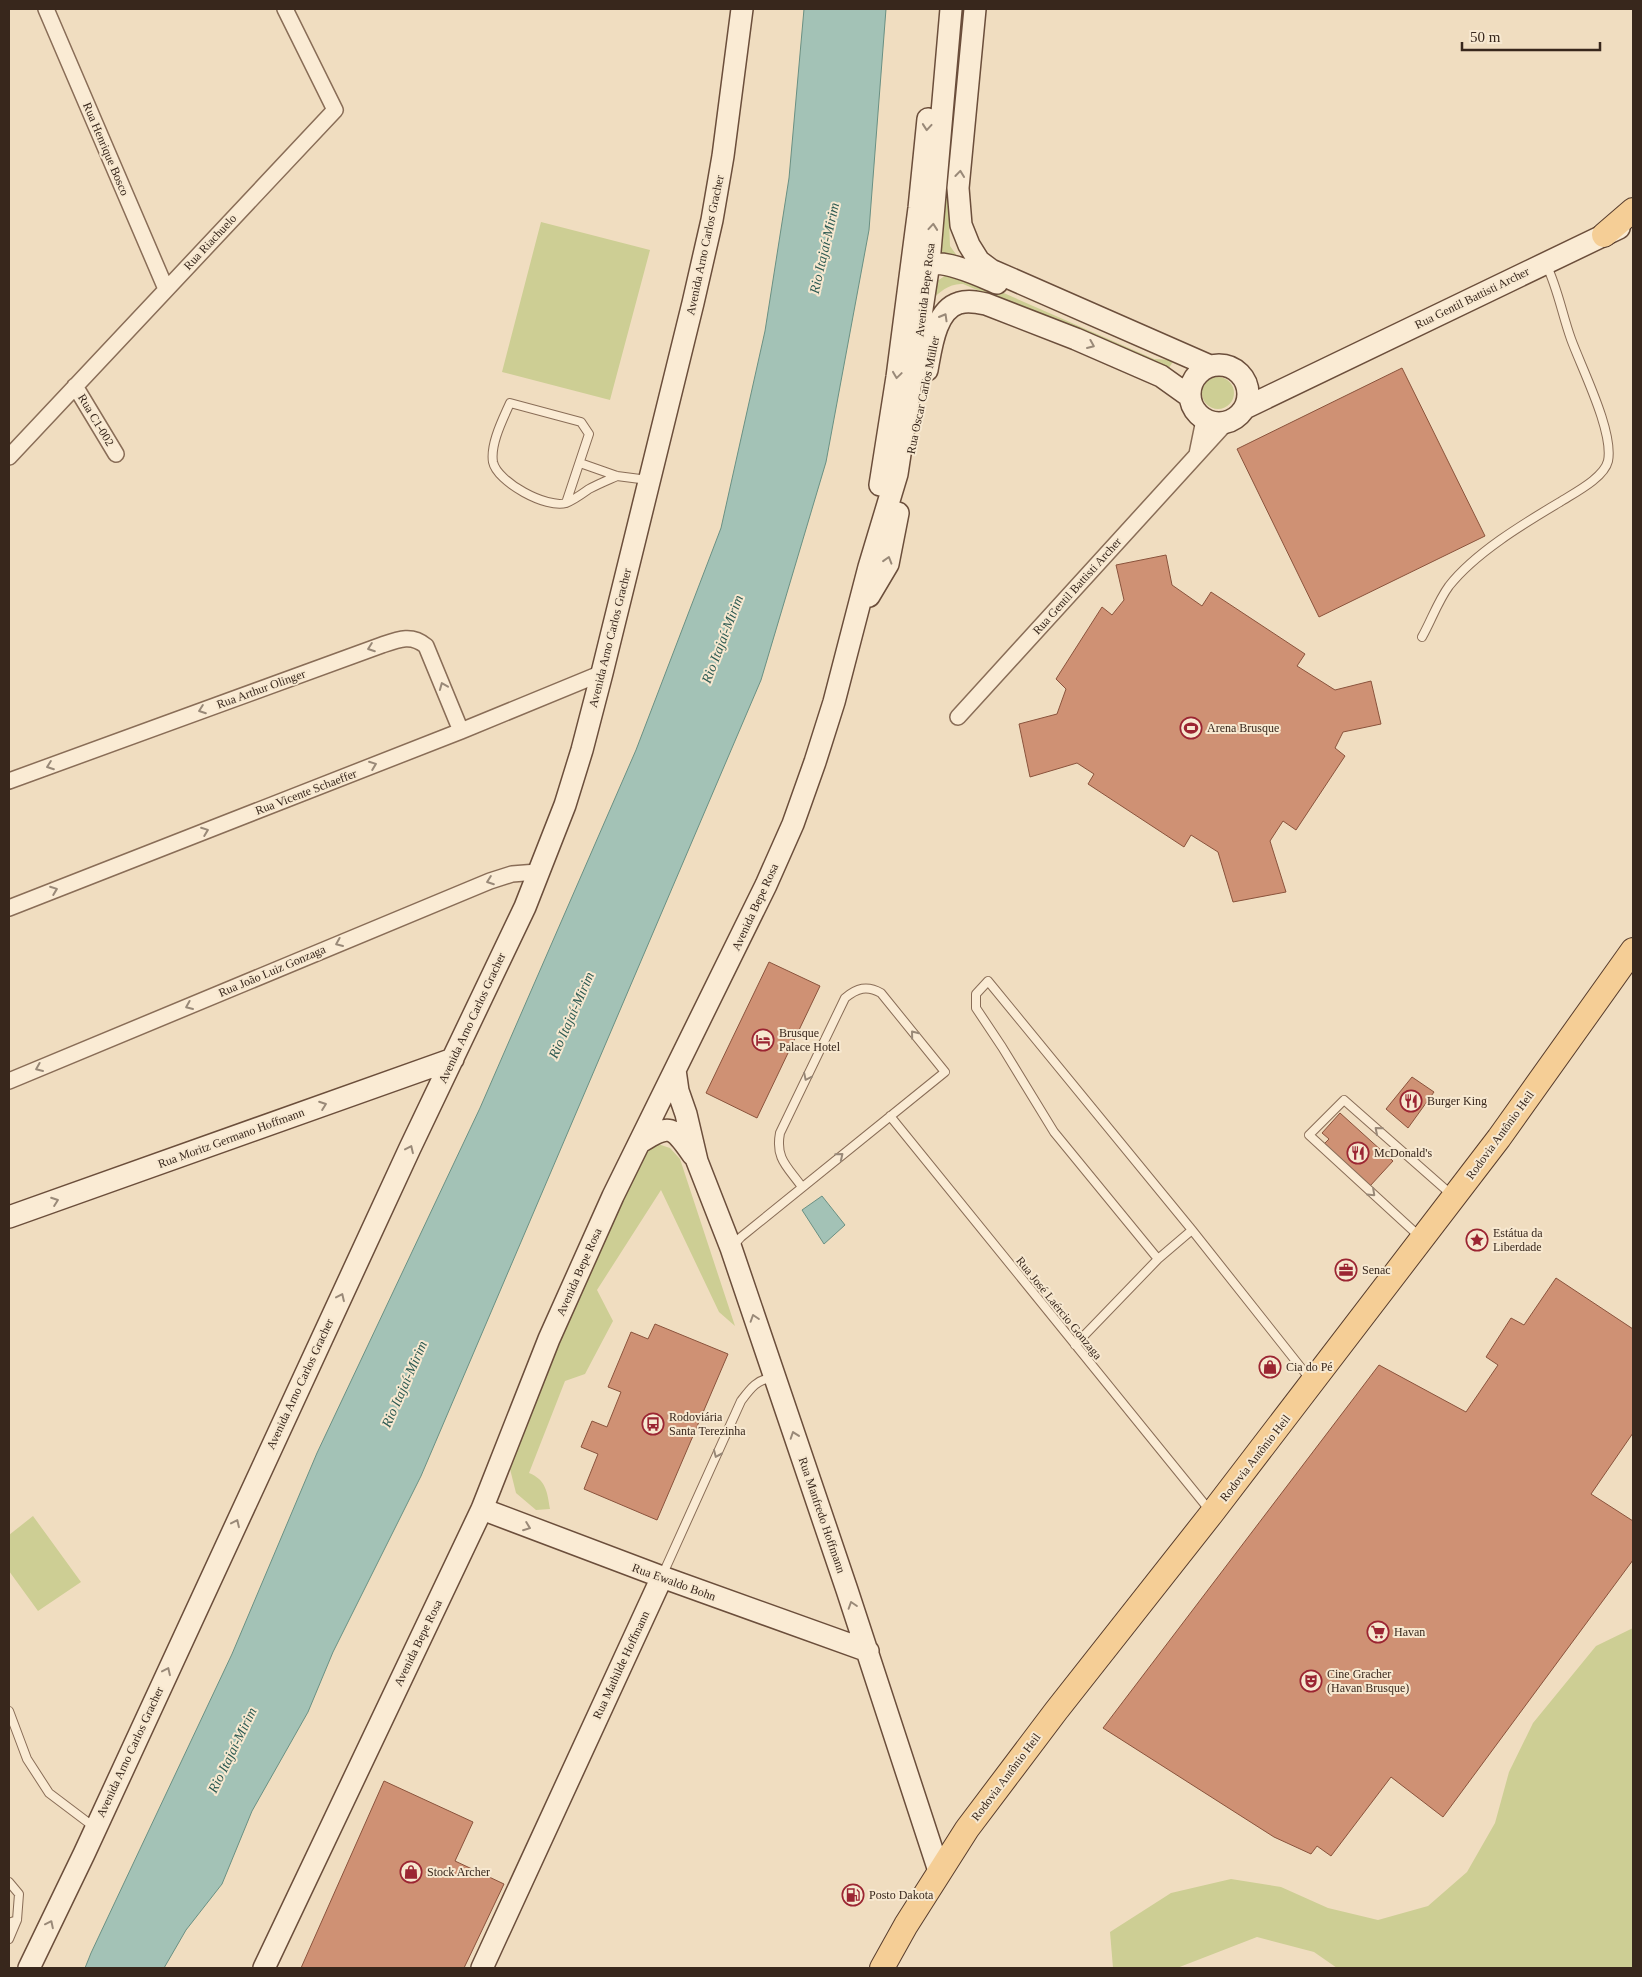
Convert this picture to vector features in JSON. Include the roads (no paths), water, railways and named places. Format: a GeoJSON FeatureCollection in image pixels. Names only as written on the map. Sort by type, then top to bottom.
{"type":"FeatureCollection","features":[{"type":"Feature","properties":{"kind":"main road","name":"Avenida Arno Carlos Gracher"},"geometry":{"type":"LineString","coordinates":[[29,1968],[525,907],[537,872],[565,805],[582,750],[602,673],[712,220],[723,156],[742,9]]}},
{"type":"Feature","properties":{"kind":"main road","name":"Avenida Bepe Rosa"},"geometry":{"type":"LineString","coordinates":[[869,567],[920,208],[938,9]]}},
{"type":"Feature","properties":{"kind":"main road","name":"Avenida Bepe Rosa"},"geometry":{"type":"LineString","coordinates":[[264,1968],[482,1509],[549,1339],[613,1196],[766,885],[793,824],[831,710],[857,618],[869,567],[897,474],[916,362],[929,263],[951,9]]}},
{"type":"Feature","properties":{"kind":"main road"},"geometry":{"type":"LineString","coordinates":[[975,9],[958,188],[961,225],[968,245],[979,261],[991,270],[1210,366]]}},
{"type":"Feature","properties":{"kind":"main road","name":"Rua Gentil Battisti Archer"},"geometry":{"type":"LineString","coordinates":[[1245,408],[1625,225]]}},
{"type":"Feature","properties":{"kind":"main road","name":"Rua Oscar Carlos Müller"},"geometry":{"type":"LineString","coordinates":[[901,346],[910,336],[918,274],[929,263]]}},
{"type":"Feature","properties":{"kind":"main road"},"geometry":{"type":"LineString","coordinates":[[929,263],[949,265],[986,278],[1154,350],[1173,349]]}},
{"type":"Feature","properties":{"kind":"main road","name":"Rua Oscar Carlos Müller"},"geometry":{"type":"LineString","coordinates":[[857,618],[888,564],[932,346],[942,319],[956,303],[972,301],[986,304],[1076,339],[1161,376],[1189,396]]}},
{"type":"Feature","properties":{"kind":"main road"},"geometry":{"type":"LineString","coordinates":[[1210,366],[1230,367],[1244,379],[1248,388],[1248,398],[1245,408],[1240,415],[1226,423],[1218,424],[1204,420],[1193,409],[1189,396],[1191,385],[1202,370],[1210,366]]}},
{"type":"Feature","properties":{"kind":"main road","name":"Rua Gentil Battisti Archer"},"geometry":{"type":"LineString","coordinates":[[1244,379],[1276,382],[1311,375]]}},
{"type":"Feature","properties":{"kind":"main road","name":"Rodovia Antônio Heil"},"geometry":{"type":"LineString","coordinates":[[882,1968],[939,1871],[967,1829],[1056,1711],[1212,1513],[1500,1138],[1633,950]]}},
{"type":"Feature","properties":{"kind":"main road","name":"Rua Moritz Germano Hoffmann"},"geometry":{"type":"LineString","coordinates":[[9,1217],[453,1059]]}},
{"type":"Feature","properties":{"kind":"main road","name":"Rua Manfredo Hoffmann"},"geometry":{"type":"LineString","coordinates":[[675,1070],[678,1091],[686,1114],[697,1161],[731,1248],[868,1651],[939,1871]]}},
{"type":"Feature","properties":{"kind":"main road","name":"Rua Manfredo Hoffmann"},"geometry":{"type":"LineString","coordinates":[[639,1143],[662,1131],[674,1131],[679,1134],[697,1161]]}},
{"type":"Feature","properties":{"kind":"main road","name":"Rua Ewaldo Bohn"},"geometry":{"type":"LineString","coordinates":[[482,1509],[662,1578],[868,1651]]}},
{"type":"Feature","properties":{"kind":"main road","name":"Rua Mathilde Hoffmann"},"geometry":{"type":"LineString","coordinates":[[482,1968],[662,1578]]}},
{"type":"Feature","properties":{"kind":"street","name":"Rua Henrique Bosco"},"geometry":{"type":"LineString","coordinates":[[46,9],[166,289]]}},
{"type":"Feature","properties":{"kind":"street","name":"Rua Riachuelo"},"geometry":{"type":"LineString","coordinates":[[9,457],[335,110],[285,9]]}},
{"type":"Feature","properties":{"kind":"street","name":"Rua C1-002"},"geometry":{"type":"LineString","coordinates":[[75,386],[116,454]]}},
{"type":"Feature","properties":{"kind":"street","name":"Rua Gentil Battisti Archer"},"geometry":{"type":"LineString","coordinates":[[1196,455],[1204,420]]}},
{"type":"Feature","properties":{"kind":"street","name":"Rua Gentil Battisti Archer"},"geometry":{"type":"LineString","coordinates":[[958,717],[1226,423]]}},
{"type":"Feature","properties":{"kind":"street","name":"Rua Arthur Olinger"},"geometry":{"type":"LineString","coordinates":[[9,781],[408,637],[418,639],[426,646],[461,731]]}},
{"type":"Feature","properties":{"kind":"street","name":"Rua Vicente Schaeffer"},"geometry":{"type":"LineString","coordinates":[[9,908],[461,731],[602,673]]}},
{"type":"Feature","properties":{"kind":"street","name":"Rua João Luiz Gonzaga"},"geometry":{"type":"LineString","coordinates":[[9,1081],[490,880],[512,874],[537,872]]}},
{"type":"Feature","properties":{"kind":"lane"},"geometry":{"type":"LineString","coordinates":[[1422,637],[1448,587],[1476,557],[1586,486],[1595,479],[1608,463],[1610,444],[1593,394],[1570,338],[1557,289],[1545,262]]}},
{"type":"Feature","properties":{"kind":"lane"},"geometry":{"type":"LineString","coordinates":[[566,503],[589,434],[581,422],[510,403],[496,438],[493,462],[500,475],[520,491],[551,505],[566,503],[591,488],[617,476]]}},
{"type":"Feature","properties":{"kind":"lane"},"geometry":{"type":"LineString","coordinates":[[580,463],[617,476],[649,481]]}},
{"type":"Feature","properties":{"kind":"lane"},"geometry":{"type":"LineString","coordinates":[[1158,1259],[1054,1132],[976,1008],[976,994],[988,981],[1192,1230],[1312,1383]]}},
{"type":"Feature","properties":{"kind":"lane"},"geometry":{"type":"LineString","coordinates":[[731,1248],[741,1237],[944,1072],[881,993],[874,989],[864,987],[845,998],[780,1133],[778,1146],[781,1158],[802,1187]]}},
{"type":"Feature","properties":{"kind":"lane"},"geometry":{"type":"LineString","coordinates":[[1422,1239],[1310,1135],[1344,1100],[1454,1197]]}},
{"type":"Feature","properties":{"kind":"lane","name":"Rua José Laércio Gonzaga"},"geometry":{"type":"LineString","coordinates":[[890,1116],[1212,1513]]}},
{"type":"Feature","properties":{"kind":"lane"},"geometry":{"type":"LineString","coordinates":[[1076,1345],[1158,1259],[1192,1230]]}},
{"type":"Feature","properties":{"kind":"lane","name":"Rua Mathilde Hoffmann"},"geometry":{"type":"LineString","coordinates":[[662,1578],[741,1401],[756,1383],[766,1378],[774,1378]]}},
{"type":"Feature","properties":{"kind":"lane"},"geometry":{"type":"LineString","coordinates":[[9,1711],[27,1759],[49,1793],[96,1828]]}},
{"type":"Feature","properties":{"kind":"lane"},"geometry":{"type":"LineString","coordinates":[[9,1882],[19,1894],[17,1920],[9,1939]]}},
{"type":"Feature","properties":{"kind":"lane"},"geometry":{"type":"LineString","coordinates":[[9,1923],[17,1920]]}},
{"type":"Feature","properties":{"kind":"water","name":"Rio Itajaí-Mirim"},"geometry":{"type":"Polygon","coordinates":[[[804,9],[886,9],[869,230],[826,462],[761,680],[421,1476],[333,1652],[308,1712],[252,1811],[222,1884],[186,1930],[164,1968],[85,1968],[232,1654],[317,1453],[480,1108],[636,750],[721,528],[765,331],[789,178],[804,9]]]}},
{"type":"Feature","properties":{"kind":"water"},"geometry":{"type":"Polygon","coordinates":[[[822,1196],[845,1225],[824,1244],[802,1210],[822,1196]]]}},
{"type":"Feature","properties":{"kind":"place","name":"Arena Brusque"},"geometry":{"type":"Point","coordinates":[1191,728]}},
{"type":"Feature","properties":{"kind":"place","name":"Brusque Palace Hotel"},"geometry":{"type":"Point","coordinates":[763,1040]}},
{"type":"Feature","properties":{"kind":"place","name":"Burger King"},"geometry":{"type":"Point","coordinates":[1411,1101]}},
{"type":"Feature","properties":{"kind":"place","name":"McDonald's"},"geometry":{"type":"Point","coordinates":[1358,1153]}},
{"type":"Feature","properties":{"kind":"place","name":"Estátua da Liberdade"},"geometry":{"type":"Point","coordinates":[1477,1240]}},
{"type":"Feature","properties":{"kind":"place","name":"Senac"},"geometry":{"type":"Point","coordinates":[1346,1270]}},
{"type":"Feature","properties":{"kind":"place","name":"Cia do Pé"},"geometry":{"type":"Point","coordinates":[1270,1367]}},
{"type":"Feature","properties":{"kind":"place","name":"Rodoviária Santa Terezinha"},"geometry":{"type":"Point","coordinates":[653,1424]}},
{"type":"Feature","properties":{"kind":"place","name":"Havan"},"geometry":{"type":"Point","coordinates":[1378,1632]}},
{"type":"Feature","properties":{"kind":"place","name":"Cine Gracher (Havan Brusque)"},"geometry":{"type":"Point","coordinates":[1311,1681]}},
{"type":"Feature","properties":{"kind":"place","name":"Stock Archer"},"geometry":{"type":"Point","coordinates":[411,1872]}},
{"type":"Feature","properties":{"kind":"place","name":"Posto Dakota"},"geometry":{"type":"Point","coordinates":[853,1895]}}]}
